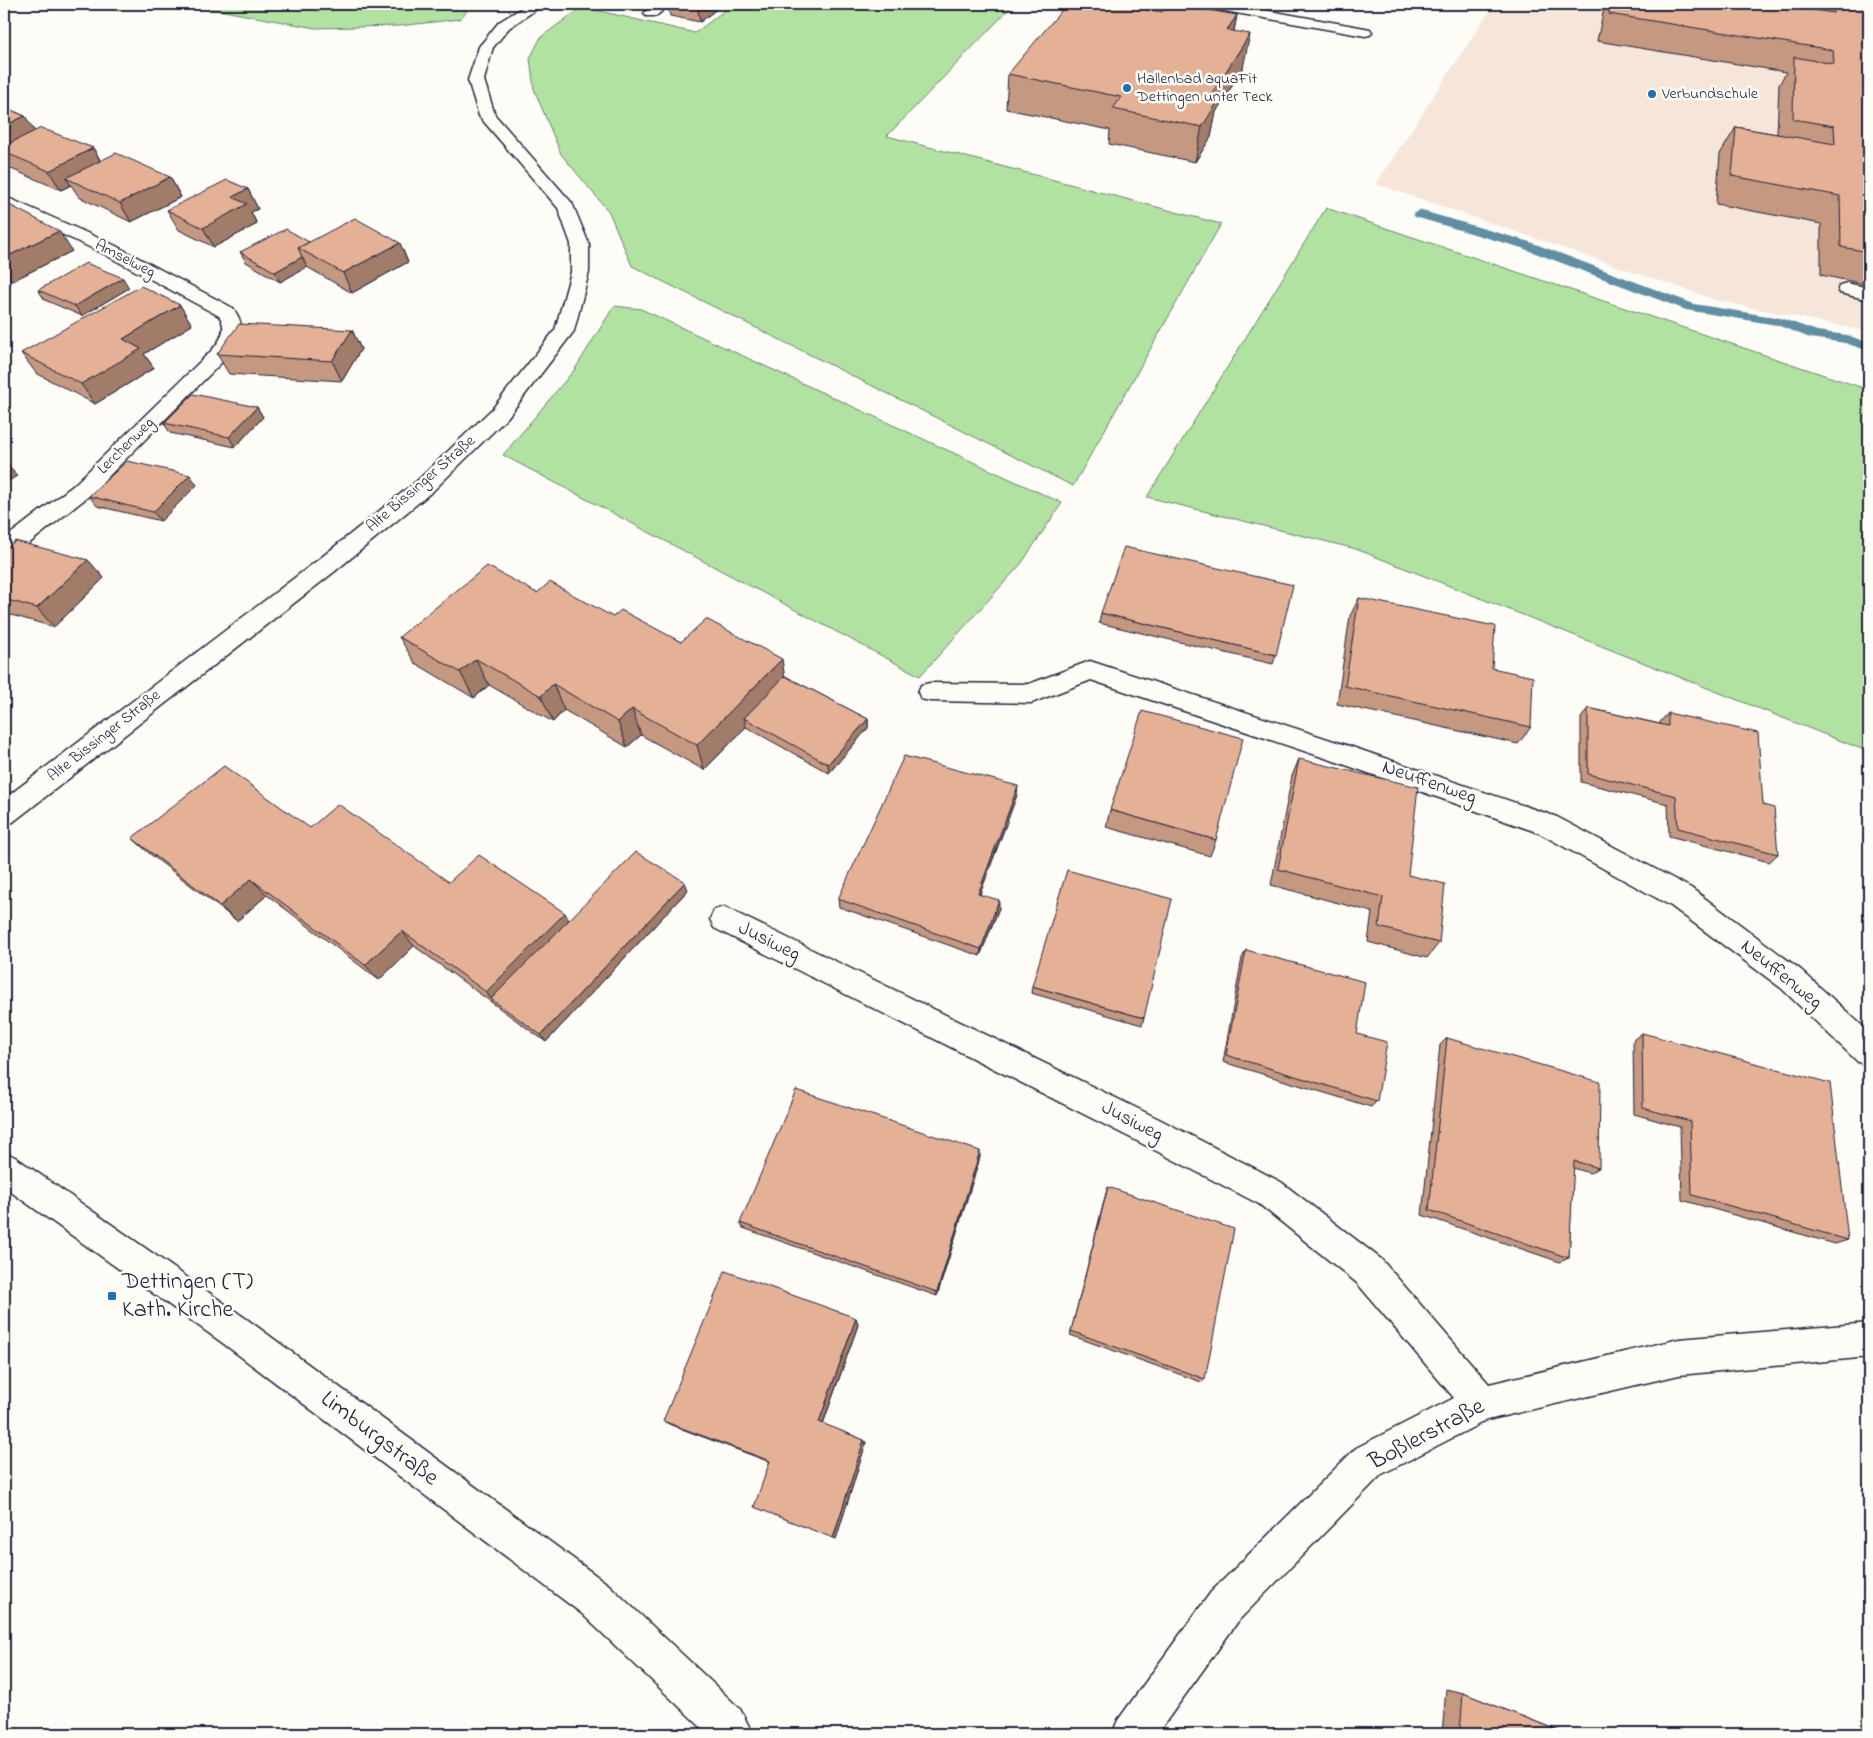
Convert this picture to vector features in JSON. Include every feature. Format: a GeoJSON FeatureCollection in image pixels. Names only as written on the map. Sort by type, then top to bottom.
{"type":"FeatureCollection","features":[{"type":"Feature","properties":{"kind":"street","name":"Alte Bissinger Straße"},"geometry":{"type":"LineString","coordinates":[[4,814],[326,566],[426,485],[500,413],[564,331],[580,272],[580,244],[566,207],[487,116],[476,80],[486,47],[504,25],[537,4]]}},
{"type":"Feature","properties":{"kind":"street"},"geometry":{"type":"LineString","coordinates":[[651,13],[663,4]]}},
{"type":"Feature","properties":{"kind":"street"},"geometry":{"type":"LineString","coordinates":[[1208,4],[1365,32]]}},
{"type":"Feature","properties":{"kind":"street","name":"Amselweg"},"geometry":{"type":"LineString","coordinates":[[4,201],[108,249],[226,312],[233,319],[235,328]]}},
{"type":"Feature","properties":{"kind":"street"},"geometry":{"type":"LineString","coordinates":[[1847,289],[1869,294]]}},
{"type":"Feature","properties":{"kind":"street","name":"Lerchenweg"},"geometry":{"type":"LineString","coordinates":[[4,551],[82,490],[208,366],[226,346],[235,328]]}},
{"type":"Feature","properties":{"kind":"street","name":"Neuffenweg"},"geometry":{"type":"LineString","coordinates":[[930,692],[1031,694],[1090,670],[1346,755],[1548,825],[1681,897],[1791,979],[1869,1052]]}},
{"type":"Feature","properties":{"kind":"street","name":"Jusiweg"},"geometry":{"type":"LineString","coordinates":[[724,919],[1148,1130],[1270,1193],[1369,1271],[1482,1403]]}},
{"type":"Feature","properties":{"kind":"street","name":"Limburgstraße"},"geometry":{"type":"LineString","coordinates":[[4,1168],[236,1332],[595,1599],[726,1723],[733,1734]]}},
{"type":"Feature","properties":{"kind":"street","name":"Boßlerstraße"},"geometry":{"type":"LineString","coordinates":[[1132,1734],[1225,1606],[1369,1461],[1482,1403],[1679,1357],[1869,1340]]}},
{"type":"Feature","properties":{"kind":"shaded area","name":"Verbundschule"},"geometry":{"type":"Polygon","coordinates":[[[1494,4],[1869,4],[1869,332],[1716,300],[1376,184],[1494,4]]]}},
{"type":"Feature","properties":{"kind":"green space"},"geometry":{"type":"Polygon","coordinates":[[[186,4],[463,4],[467,11],[460,19],[399,26],[315,28],[186,4]]]}},
{"type":"Feature","properties":{"kind":"green space"},"geometry":{"type":"Polygon","coordinates":[[[733,4],[1014,4],[887,136],[1221,224],[1073,486],[632,266],[609,212],[561,154],[534,89],[530,58],[541,37],[582,7],[695,33],[733,4]]]}},
{"type":"Feature","properties":{"kind":"green space"},"geometry":{"type":"Polygon","coordinates":[[[1326,208],[1869,390],[1869,752],[1356,549],[1147,497],[1326,208]]]}},
{"type":"Feature","properties":{"kind":"green space"},"geometry":{"type":"Polygon","coordinates":[[[614,306],[641,309],[1062,503],[1021,564],[920,676],[503,455],[575,369],[614,306]]]}},
{"type":"Feature","properties":{"kind":"building","name":"Hallenbad aquaFit Dettingen unter Teck"},"geometry":{"type":"Polygon","coordinates":[[[1067,4],[1117,4],[1162,12],[1168,4],[1174,4],[1237,15],[1227,30],[1250,34],[1207,101],[1217,103],[1202,127],[1113,109],[1121,97],[1008,74],[1067,4]]]}},
{"type":"Feature","properties":{"kind":"building"},"geometry":{"type":"Polygon","coordinates":[[[1611,4],[1771,4],[1834,13],[1833,4],[1869,4],[1869,252],[1841,247],[1840,196],[1732,176],[1736,127],[1835,144],[1834,126],[1793,119],[1794,57],[1834,64],[1833,50],[1609,14],[1611,4]]]}},
{"type":"Feature","properties":{"kind":"building"},"geometry":{"type":"Polygon","coordinates":[[[4,107],[25,116],[4,126],[4,107]]]}},
{"type":"Feature","properties":{"kind":"building"},"geometry":{"type":"Polygon","coordinates":[[[41,128],[93,148],[49,171],[4,152],[4,146],[41,128]]]}},
{"type":"Feature","properties":{"kind":"building"},"geometry":{"type":"Polygon","coordinates":[[[116,153],[170,177],[120,203],[66,178],[116,153]]]}},
{"type":"Feature","properties":{"kind":"building"},"geometry":{"type":"Polygon","coordinates":[[[227,180],[248,189],[232,197],[247,204],[203,228],[167,210],[227,180]]]}},
{"type":"Feature","properties":{"kind":"building"},"geometry":{"type":"Polygon","coordinates":[[[4,202],[59,231],[4,258],[4,202]]]}},
{"type":"Feature","properties":{"kind":"building"},"geometry":{"type":"Polygon","coordinates":[[[355,218],[400,243],[343,273],[298,248],[355,218]]]}},
{"type":"Feature","properties":{"kind":"building"},"geometry":{"type":"Polygon","coordinates":[[[286,229],[309,242],[298,248],[302,257],[275,272],[240,252],[286,229]]]}},
{"type":"Feature","properties":{"kind":"building"},"geometry":{"type":"Polygon","coordinates":[[[86,263],[123,278],[75,306],[38,290],[86,263]]]}},
{"type":"Feature","properties":{"kind":"building"},"geometry":{"type":"Polygon","coordinates":[[[141,286],[180,305],[123,339],[141,349],[81,384],[21,353],[141,286]]]}},
{"type":"Feature","properties":{"kind":"building"},"geometry":{"type":"Polygon","coordinates":[[[239,324],[352,330],[332,361],[217,354],[239,324]]]}},
{"type":"Feature","properties":{"kind":"building"},"geometry":{"type":"Polygon","coordinates":[[[193,394],[257,407],[229,437],[164,423],[193,394]]]}},
{"type":"Feature","properties":{"kind":"building"},"geometry":{"type":"Polygon","coordinates":[[[127,461],[190,475],[153,512],[89,496],[127,461]]]}},
{"type":"Feature","properties":{"kind":"building"},"geometry":{"type":"Polygon","coordinates":[[[15,541],[88,560],[37,608],[4,599],[4,551],[15,541]]]}},
{"type":"Feature","properties":{"kind":"building"},"geometry":{"type":"Polygon","coordinates":[[[1124,547],[1293,585],[1276,655],[1101,613],[1124,547]]]}},
{"type":"Feature","properties":{"kind":"building"},"geometry":{"type":"Polygon","coordinates":[[[487,566],[537,593],[550,582],[613,617],[621,610],[681,642],[706,619],[782,659],[697,745],[632,709],[618,722],[553,684],[541,696],[476,659],[460,672],[399,637],[487,566]]]}},
{"type":"Feature","properties":{"kind":"building"},"geometry":{"type":"Polygon","coordinates":[[[1359,598],[1495,626],[1492,668],[1533,677],[1531,727],[1345,686],[1359,598]]]}},
{"type":"Feature","properties":{"kind":"building"},"geometry":{"type":"Polygon","coordinates":[[[785,676],[868,719],[828,764],[744,718],[785,676]]]}},
{"type":"Feature","properties":{"kind":"building"},"geometry":{"type":"Polygon","coordinates":[[[1588,708],[1668,726],[1668,713],[1758,733],[1763,805],[1774,808],[1778,854],[1678,828],[1676,796],[1588,774],[1588,708]]]}},
{"type":"Feature","properties":{"kind":"building"},"geometry":{"type":"Polygon","coordinates":[[[1142,711],[1243,738],[1216,840],[1110,810],[1142,711]]]}},
{"type":"Feature","properties":{"kind":"building"},"geometry":{"type":"Polygon","coordinates":[[[904,756],[1018,786],[978,894],[999,900],[981,949],[838,899],[904,756]]]}},
{"type":"Feature","properties":{"kind":"building"},"geometry":{"type":"Polygon","coordinates":[[[1299,759],[1418,787],[1408,875],[1445,884],[1439,943],[1379,927],[1383,897],[1278,869],[1299,759]]]}},
{"type":"Feature","properties":{"kind":"building"},"geometry":{"type":"Polygon","coordinates":[[[224,766],[310,828],[338,804],[449,882],[479,855],[565,913],[486,992],[402,931],[365,965],[251,879],[220,906],[132,838],[224,766]]]}},
{"type":"Feature","properties":{"kind":"building"},"geometry":{"type":"Polygon","coordinates":[[[636,852],[685,882],[541,1035],[491,999],[636,852]]]}},
{"type":"Feature","properties":{"kind":"building"},"geometry":{"type":"Polygon","coordinates":[[[1067,870],[1172,899],[1144,1018],[1032,986],[1067,870]]]}},
{"type":"Feature","properties":{"kind":"building"},"geometry":{"type":"Polygon","coordinates":[[[1246,950],[1365,982],[1357,1034],[1387,1042],[1377,1101],[1226,1055],[1246,950]]]}},
{"type":"Feature","properties":{"kind":"building"},"geometry":{"type":"Polygon","coordinates":[[[1642,1033],[1830,1083],[1848,1240],[1692,1195],[1690,1121],[1643,1108],[1642,1033]]]}},
{"type":"Feature","properties":{"kind":"building"},"geometry":{"type":"Polygon","coordinates":[[[1447,1038],[1600,1082],[1599,1168],[1574,1161],[1569,1258],[1429,1210],[1447,1038]]]}},
{"type":"Feature","properties":{"kind":"building"},"geometry":{"type":"Polygon","coordinates":[[[796,1090],[980,1151],[937,1292],[740,1223],[796,1090]]]}},
{"type":"Feature","properties":{"kind":"building"},"geometry":{"type":"Polygon","coordinates":[[[1108,1187],[1234,1229],[1205,1379],[1071,1331],[1108,1187]]]}},
{"type":"Feature","properties":{"kind":"building"},"geometry":{"type":"Polygon","coordinates":[[[725,1271],[856,1318],[819,1422],[864,1440],[833,1538],[754,1507],[770,1461],[663,1421],[725,1271]]]}},
{"type":"Feature","properties":{"kind":"building"},"geometry":{"type":"Polygon","coordinates":[[[1463,1693],[1567,1734],[1460,1734],[1463,1693]]]}},
{"type":"Feature","properties":{"kind":"waterway"},"geometry":{"type":"LineString","coordinates":[[1419,214],[1526,245],[1691,307],[1780,322],[1815,335],[1847,339],[1869,347]]}},
{"type":"Feature","properties":{"kind":"place","name":"Hallenbad aquaFit Dettingen unter Teck"},"geometry":{"type":"Point","coordinates":[1127,88]}},
{"type":"Feature","properties":{"kind":"place","name":"Verbundschule"},"geometry":{"type":"Point","coordinates":[1652,94]}},
{"type":"Feature","properties":{"kind":"place","name":"Dettingen (T) Kath. Kirche"},"geometry":{"type":"Point","coordinates":[112,1296]}}]}
